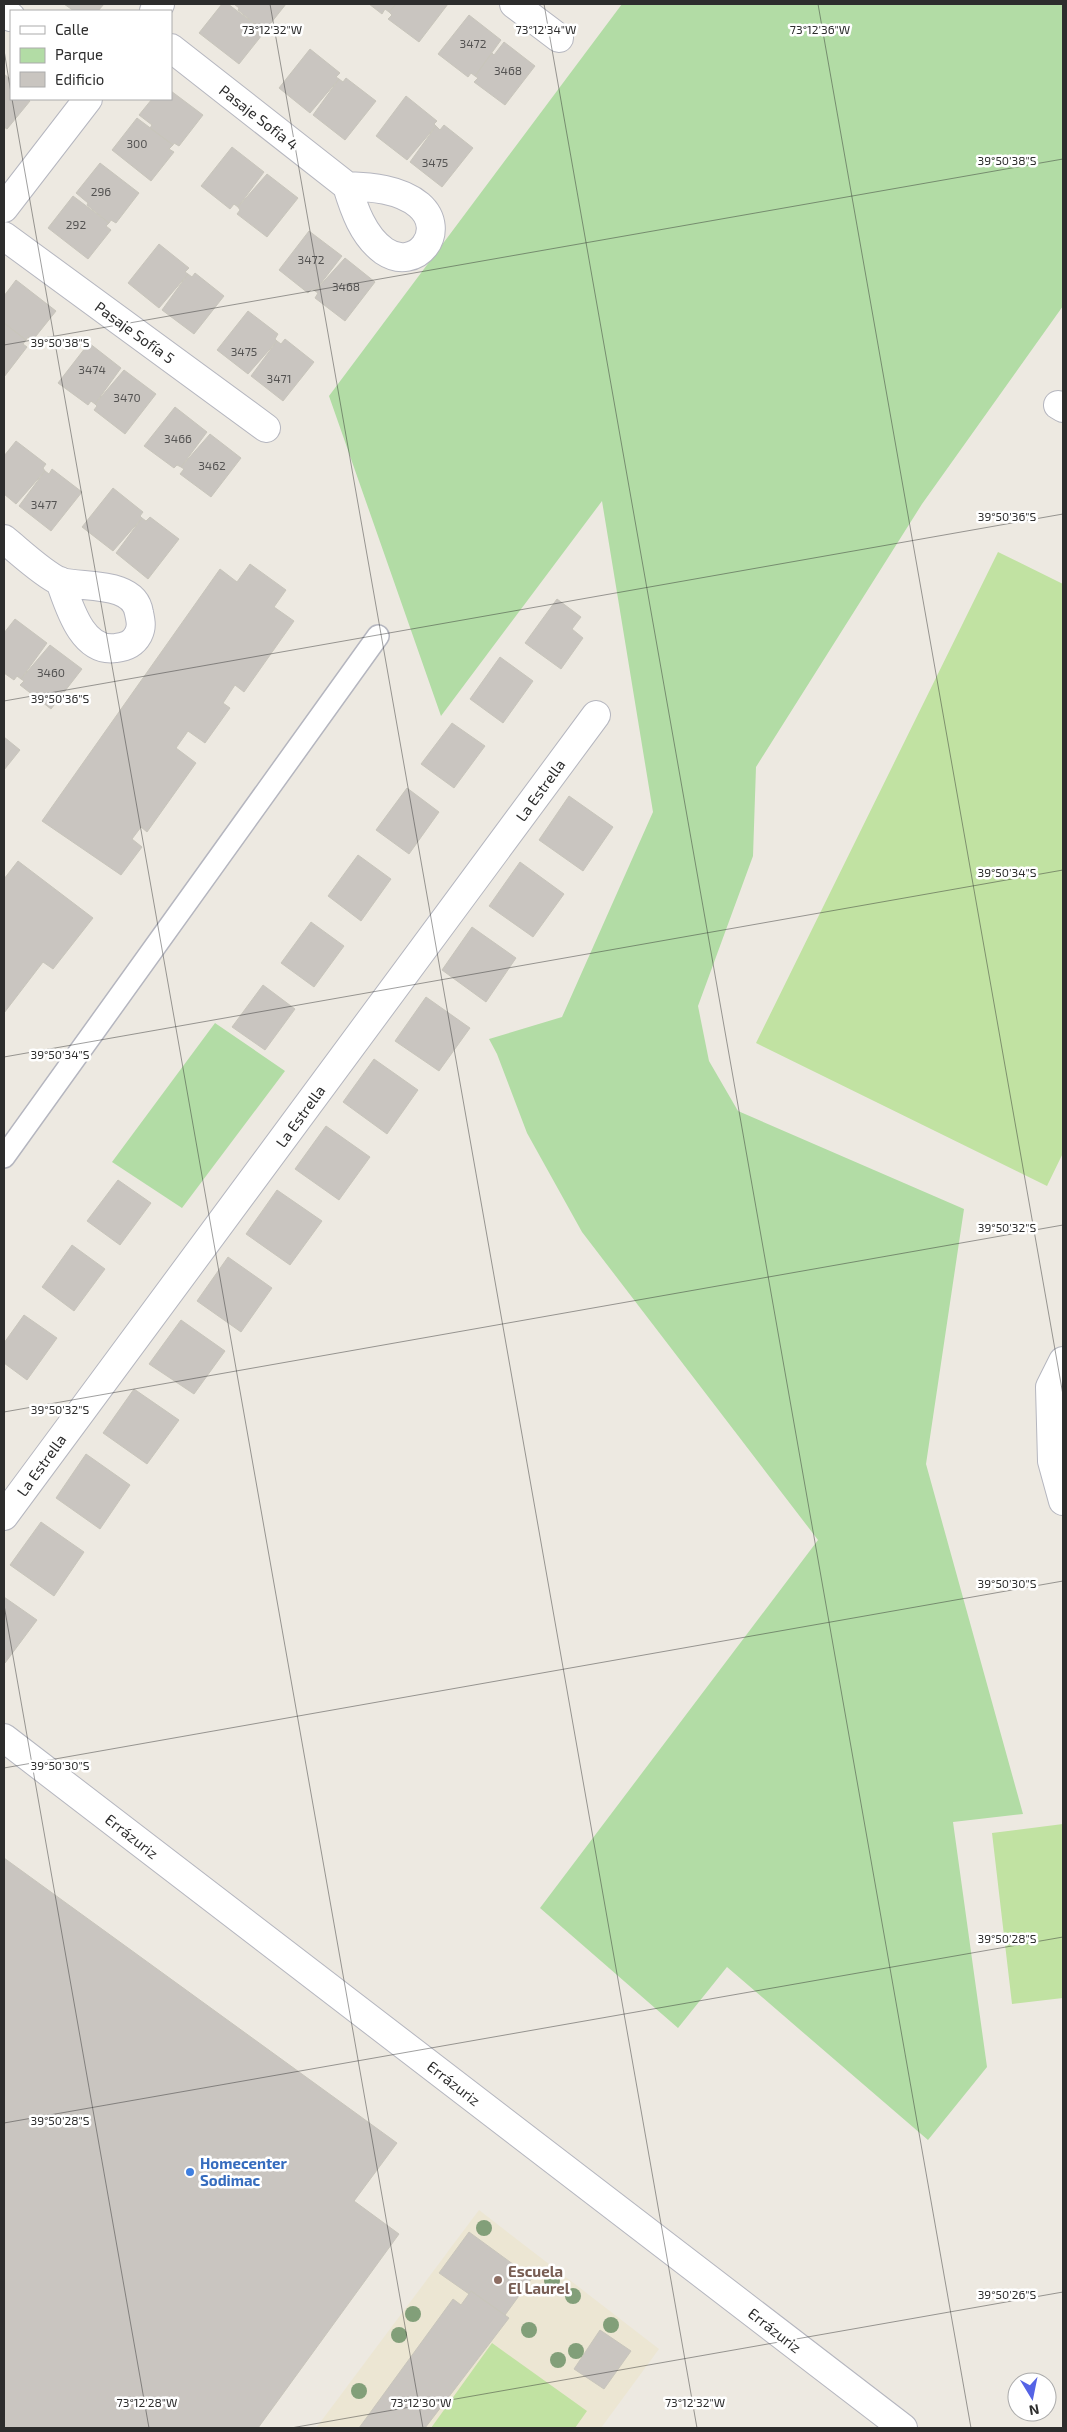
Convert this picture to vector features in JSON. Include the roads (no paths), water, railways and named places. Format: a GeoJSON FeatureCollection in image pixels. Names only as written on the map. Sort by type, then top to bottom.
{"type":"FeatureCollection","features":[{"type":"Feature","properties":{"kind":"street"},"geometry":{"type":"LineString","coordinates":[[514,4],[559,38]]}},
{"type":"Feature","properties":{"kind":"street","name":"Pasaje Sofía 4"},"geometry":{"type":"LineString","coordinates":[[172,49],[347,186]]}},
{"type":"Feature","properties":{"kind":"street"},"geometry":{"type":"LineString","coordinates":[[4,208],[87,100]]}},
{"type":"Feature","properties":{"kind":"street","name":"Pasaje Sofía 5"},"geometry":{"type":"LineString","coordinates":[[4,236],[266,428]]}},
{"type":"Feature","properties":{"kind":"street"},"geometry":{"type":"LineString","coordinates":[[4,539],[60,581]]}},
{"type":"Feature","properties":{"kind":"street","name":"La Estrella"},"geometry":{"type":"LineString","coordinates":[[4,1516],[596,715]]}},
{"type":"Feature","properties":{"kind":"street"},"geometry":{"type":"LineString","coordinates":[[1063,1360],[1050,1387],[1052,1461],[1063,1501]]}},
{"type":"Feature","properties":{"kind":"street","name":"Errázuriz"},"geometry":{"type":"LineString","coordinates":[[4,1738],[903,2428]]}},
{"type":"Feature","properties":{"kind":"lane"},"geometry":{"type":"LineString","coordinates":[[4,1157],[378,636]]}},
{"type":"Feature","properties":{"kind":"place","name":"Homecenter Sodimac"},"geometry":{"type":"Point","coordinates":[190,2172]}},
{"type":"Feature","properties":{"kind":"place","name":"Escuela El Laurel"},"geometry":{"type":"Point","coordinates":[498,2280]}}]}
